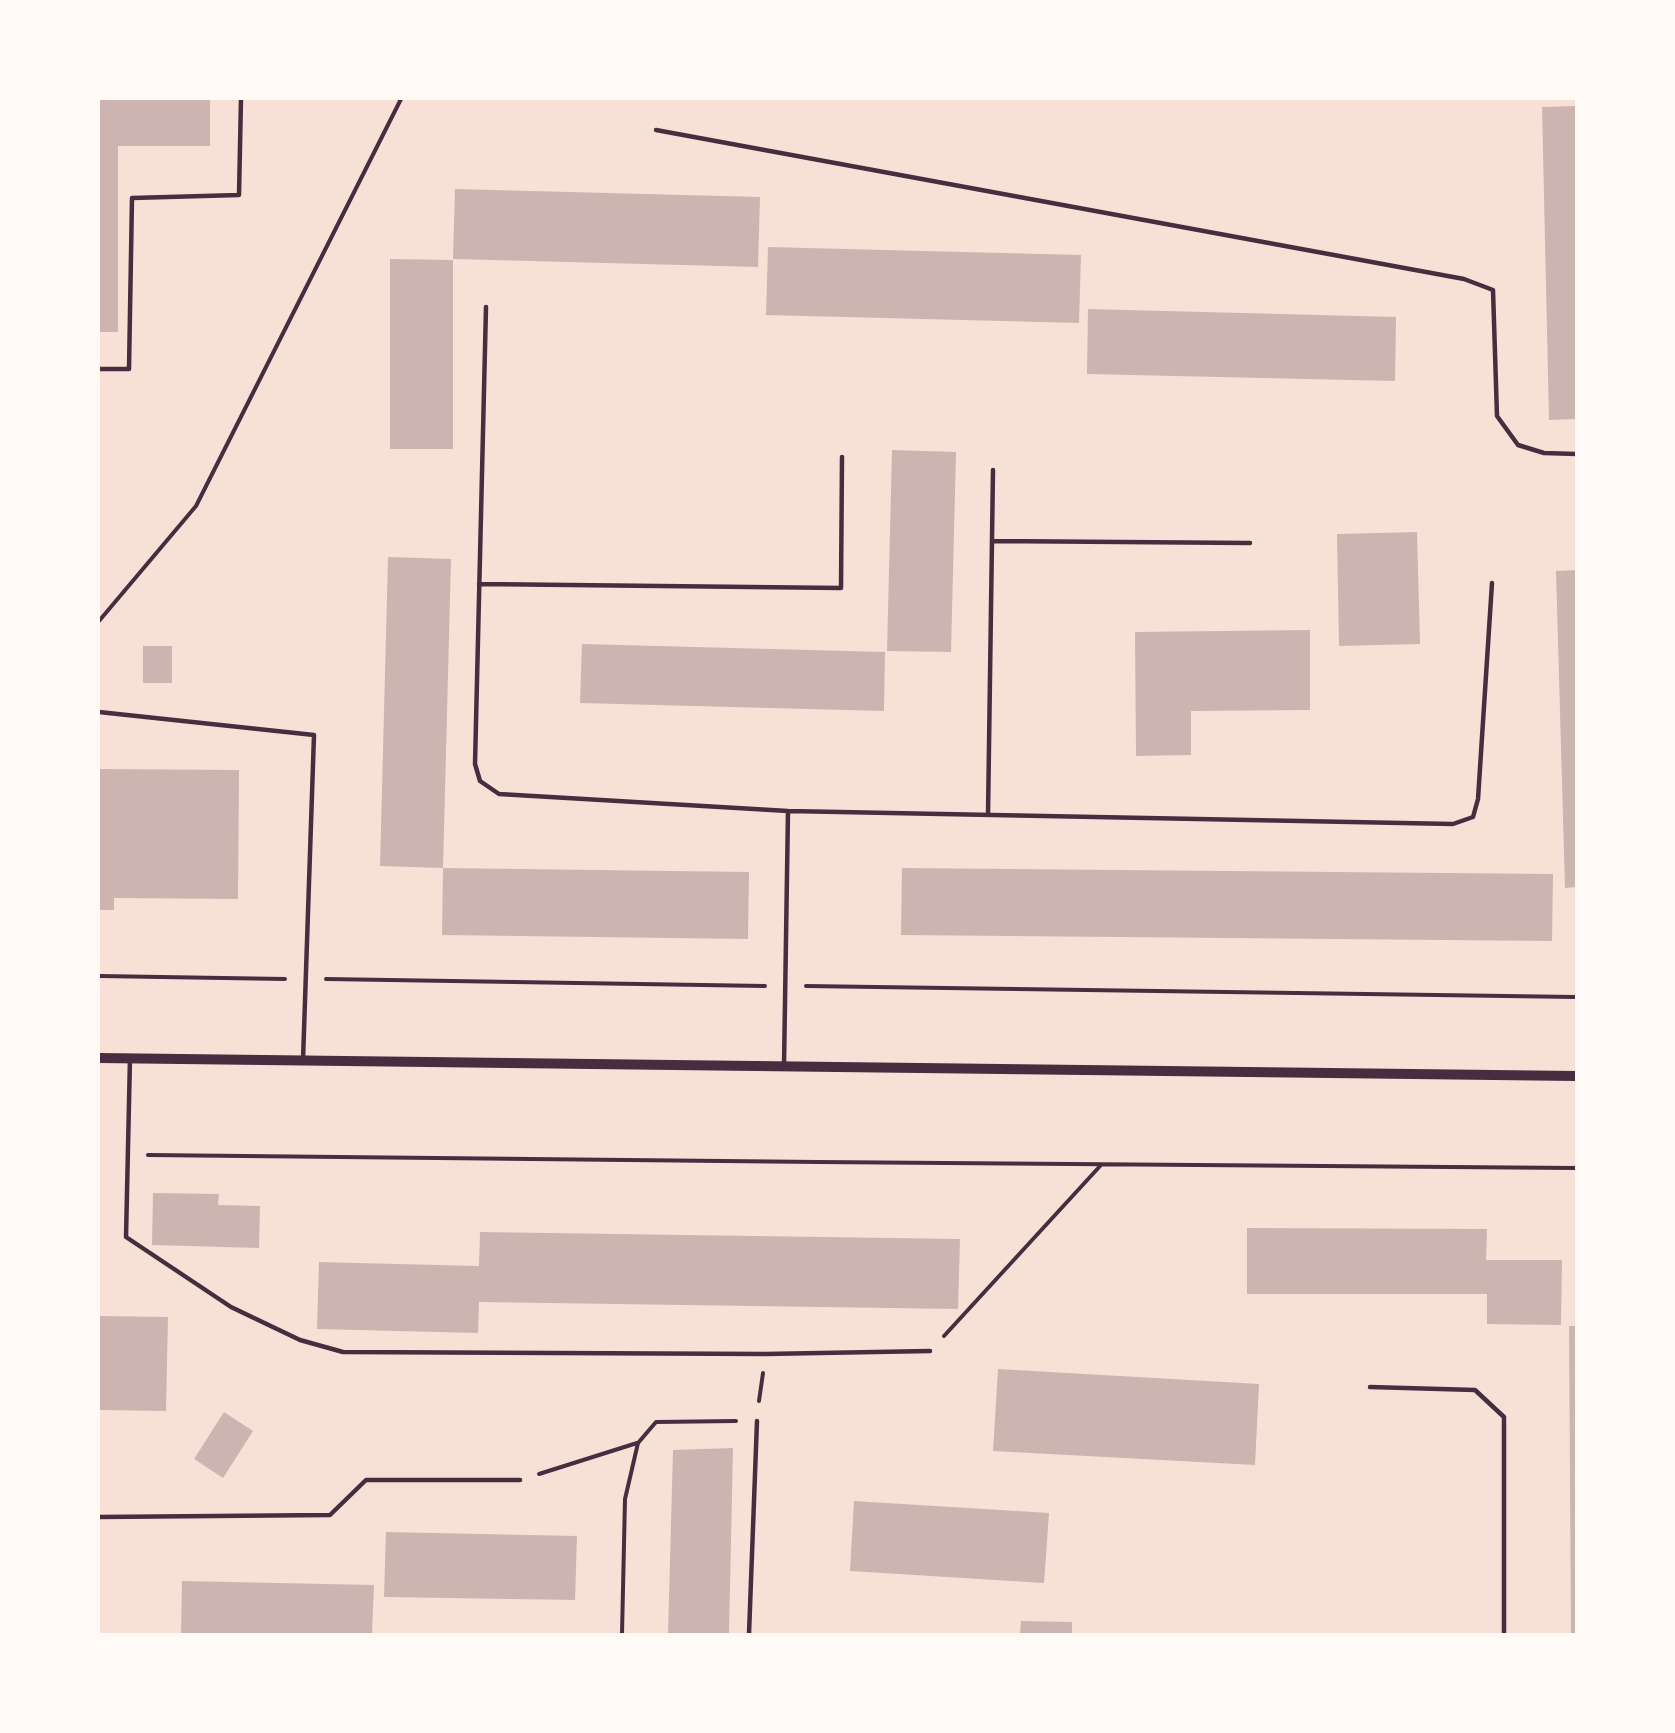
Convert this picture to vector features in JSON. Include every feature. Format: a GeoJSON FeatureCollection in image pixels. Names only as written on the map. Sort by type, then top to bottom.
{"type":"FeatureCollection","features":[{"type":"Feature","properties":{"kind":"street"},"geometry":{"type":"LineString","coordinates":[[99,1058],[1576,1076]]}},
{"type":"Feature","properties":{"kind":"lane"},"geometry":{"type":"LineString","coordinates":[[99,369],[129,369],[132,198],[240,195],[241,99]]}},
{"type":"Feature","properties":{"kind":"lane"},"geometry":{"type":"LineString","coordinates":[[656,130],[1464,279],[1493,290],[1497,416],[1518,445],[1544,453],[1576,454]]}},
{"type":"Feature","properties":{"kind":"lane"},"geometry":{"type":"LineString","coordinates":[[486,307],[475,765],[480,781],[499,794],[788,812],[1452,824],[1473,817],[1478,799],[1492,583]]}},
{"type":"Feature","properties":{"kind":"lane"},"geometry":{"type":"LineString","coordinates":[[479,584],[841,588],[842,457]]}},
{"type":"Feature","properties":{"kind":"lane"},"geometry":{"type":"LineString","coordinates":[[988,815],[993,470]]}},
{"type":"Feature","properties":{"kind":"lane"},"geometry":{"type":"LineString","coordinates":[[992,541],[1250,543]]}},
{"type":"Feature","properties":{"kind":"lane"},"geometry":{"type":"LineString","coordinates":[[99,712],[314,735],[303,1060]]}},
{"type":"Feature","properties":{"kind":"lane"},"geometry":{"type":"LineString","coordinates":[[784,1066],[788,812]]}},
{"type":"Feature","properties":{"kind":"lane"},"geometry":{"type":"LineString","coordinates":[[130,1058],[126,1237],[231,1307],[300,1340],[342,1352],[765,1354],[930,1351]]}},
{"type":"Feature","properties":{"kind":"lane"},"geometry":{"type":"LineString","coordinates":[[1370,1387],[1474,1390],[1504,1418],[1504,1634]]}},
{"type":"Feature","properties":{"kind":"lane"},"geometry":{"type":"LineString","coordinates":[[749,1634],[757,1421]]}},
{"type":"Feature","properties":{"kind":"lane"},"geometry":{"type":"LineString","coordinates":[[99,1517],[330,1515],[366,1480],[520,1480]]}},
{"type":"Feature","properties":{"kind":"path"},"geometry":{"type":"LineString","coordinates":[[99,621],[196,506],[401,99]]}},
{"type":"Feature","properties":{"kind":"path"},"geometry":{"type":"LineString","coordinates":[[99,976],[1576,997]]}},
{"type":"Feature","properties":{"kind":"path"},"geometry":{"type":"LineString","coordinates":[[128,1155],[1576,1167]]}},
{"type":"Feature","properties":{"kind":"path"},"geometry":{"type":"LineString","coordinates":[[930,1351],[1101,1164]]}},
{"type":"Feature","properties":{"kind":"path"},"geometry":{"type":"LineString","coordinates":[[622,1634],[626,1499],[638,1443],[656,1422],[757,1421],[765,1354]]}},
{"type":"Feature","properties":{"kind":"path"},"geometry":{"type":"LineString","coordinates":[[520,1480],[638,1443]]}},
{"type":"Feature","properties":{"kind":"building"},"geometry":{"type":"Polygon","coordinates":[[[99,99],[210,99],[210,146],[118,146],[118,332],[99,332],[99,99]]]}},
{"type":"Feature","properties":{"kind":"building"},"geometry":{"type":"Polygon","coordinates":[[[1576,106],[1576,419],[1549,420],[1542,107],[1576,106]]]}},
{"type":"Feature","properties":{"kind":"building"},"geometry":{"type":"Polygon","coordinates":[[[455,189],[760,197],[758,267],[453,259],[455,189]]]}},
{"type":"Feature","properties":{"kind":"building"},"geometry":{"type":"Polygon","coordinates":[[[768,247],[1081,255],[1079,323],[766,315],[768,247]]]}},
{"type":"Feature","properties":{"kind":"building"},"geometry":{"type":"Polygon","coordinates":[[[390,259],[453,260],[453,449],[390,449],[390,259]]]}},
{"type":"Feature","properties":{"kind":"building"},"geometry":{"type":"Polygon","coordinates":[[[1088,309],[1396,317],[1395,381],[1087,374],[1088,309]]]}},
{"type":"Feature","properties":{"kind":"building"},"geometry":{"type":"Polygon","coordinates":[[[892,450],[956,452],[951,652],[887,651],[892,450]]]}},
{"type":"Feature","properties":{"kind":"building"},"geometry":{"type":"Polygon","coordinates":[[[1417,532],[1420,644],[1339,646],[1337,534],[1417,532]]]}},
{"type":"Feature","properties":{"kind":"building"},"geometry":{"type":"Polygon","coordinates":[[[388,557],[451,559],[443,868],[380,866],[388,557]]]}},
{"type":"Feature","properties":{"kind":"building"},"geometry":{"type":"Polygon","coordinates":[[[1576,570],[1576,887],[1565,888],[1556,571],[1576,570]]]}},
{"type":"Feature","properties":{"kind":"building"},"geometry":{"type":"Polygon","coordinates":[[[1310,630],[1310,710],[1191,711],[1191,755],[1136,756],[1135,632],[1310,630]]]}},
{"type":"Feature","properties":{"kind":"building"},"geometry":{"type":"Polygon","coordinates":[[[582,644],[885,652],[884,711],[580,703],[582,644]]]}},
{"type":"Feature","properties":{"kind":"building"},"geometry":{"type":"Polygon","coordinates":[[[143,646],[172,646],[172,683],[143,683],[143,646]]]}},
{"type":"Feature","properties":{"kind":"building"},"geometry":{"type":"Polygon","coordinates":[[[99,769],[239,770],[238,899],[114,898],[114,910],[99,910],[99,769]]]}},
{"type":"Feature","properties":{"kind":"building"},"geometry":{"type":"Polygon","coordinates":[[[443,868],[749,872],[748,939],[442,935],[443,868]]]}},
{"type":"Feature","properties":{"kind":"building"},"geometry":{"type":"Polygon","coordinates":[[[902,868],[1553,874],[1552,941],[901,935],[902,868]]]}},
{"type":"Feature","properties":{"kind":"building"},"geometry":{"type":"Polygon","coordinates":[[[153,1193],[219,1194],[218,1205],[260,1206],[259,1248],[152,1245],[153,1193]]]}},
{"type":"Feature","properties":{"kind":"building"},"geometry":{"type":"Polygon","coordinates":[[[1247,1228],[1487,1229],[1486,1260],[1562,1260],[1561,1325],[1487,1324],[1487,1294],[1247,1294],[1247,1228]]]}},
{"type":"Feature","properties":{"kind":"building"},"geometry":{"type":"Polygon","coordinates":[[[480,1232],[960,1239],[958,1309],[479,1302],[478,1333],[317,1329],[319,1262],[479,1266],[480,1232]]]}},
{"type":"Feature","properties":{"kind":"building"},"geometry":{"type":"Polygon","coordinates":[[[99,1316],[168,1317],[166,1411],[99,1410],[99,1316]]]}},
{"type":"Feature","properties":{"kind":"building"},"geometry":{"type":"Polygon","coordinates":[[[1569,1326],[1576,1326],[1576,1634],[1571,1634],[1569,1326]]]}},
{"type":"Feature","properties":{"kind":"building"},"geometry":{"type":"Polygon","coordinates":[[[998,1369],[1259,1384],[1255,1465],[993,1451],[998,1369]]]}},
{"type":"Feature","properties":{"kind":"building"},"geometry":{"type":"Polygon","coordinates":[[[224,1412],[253,1431],[223,1478],[194,1459],[224,1412]]]}},
{"type":"Feature","properties":{"kind":"building"},"geometry":{"type":"Polygon","coordinates":[[[733,1448],[729,1634],[668,1634],[673,1450],[733,1448]]]}},
{"type":"Feature","properties":{"kind":"building"},"geometry":{"type":"Polygon","coordinates":[[[854,1501],[1049,1513],[1044,1583],[850,1571],[854,1501]]]}},
{"type":"Feature","properties":{"kind":"building"},"geometry":{"type":"Polygon","coordinates":[[[386,1532],[577,1536],[575,1600],[384,1597],[386,1532]]]}},
{"type":"Feature","properties":{"kind":"building"},"geometry":{"type":"Polygon","coordinates":[[[182,1581],[374,1585],[372,1634],[181,1634],[182,1581]]]}},
{"type":"Feature","properties":{"kind":"building"},"geometry":{"type":"Polygon","coordinates":[[[1021,1621],[1072,1622],[1072,1634],[1020,1634],[1021,1621]]]}}]}
